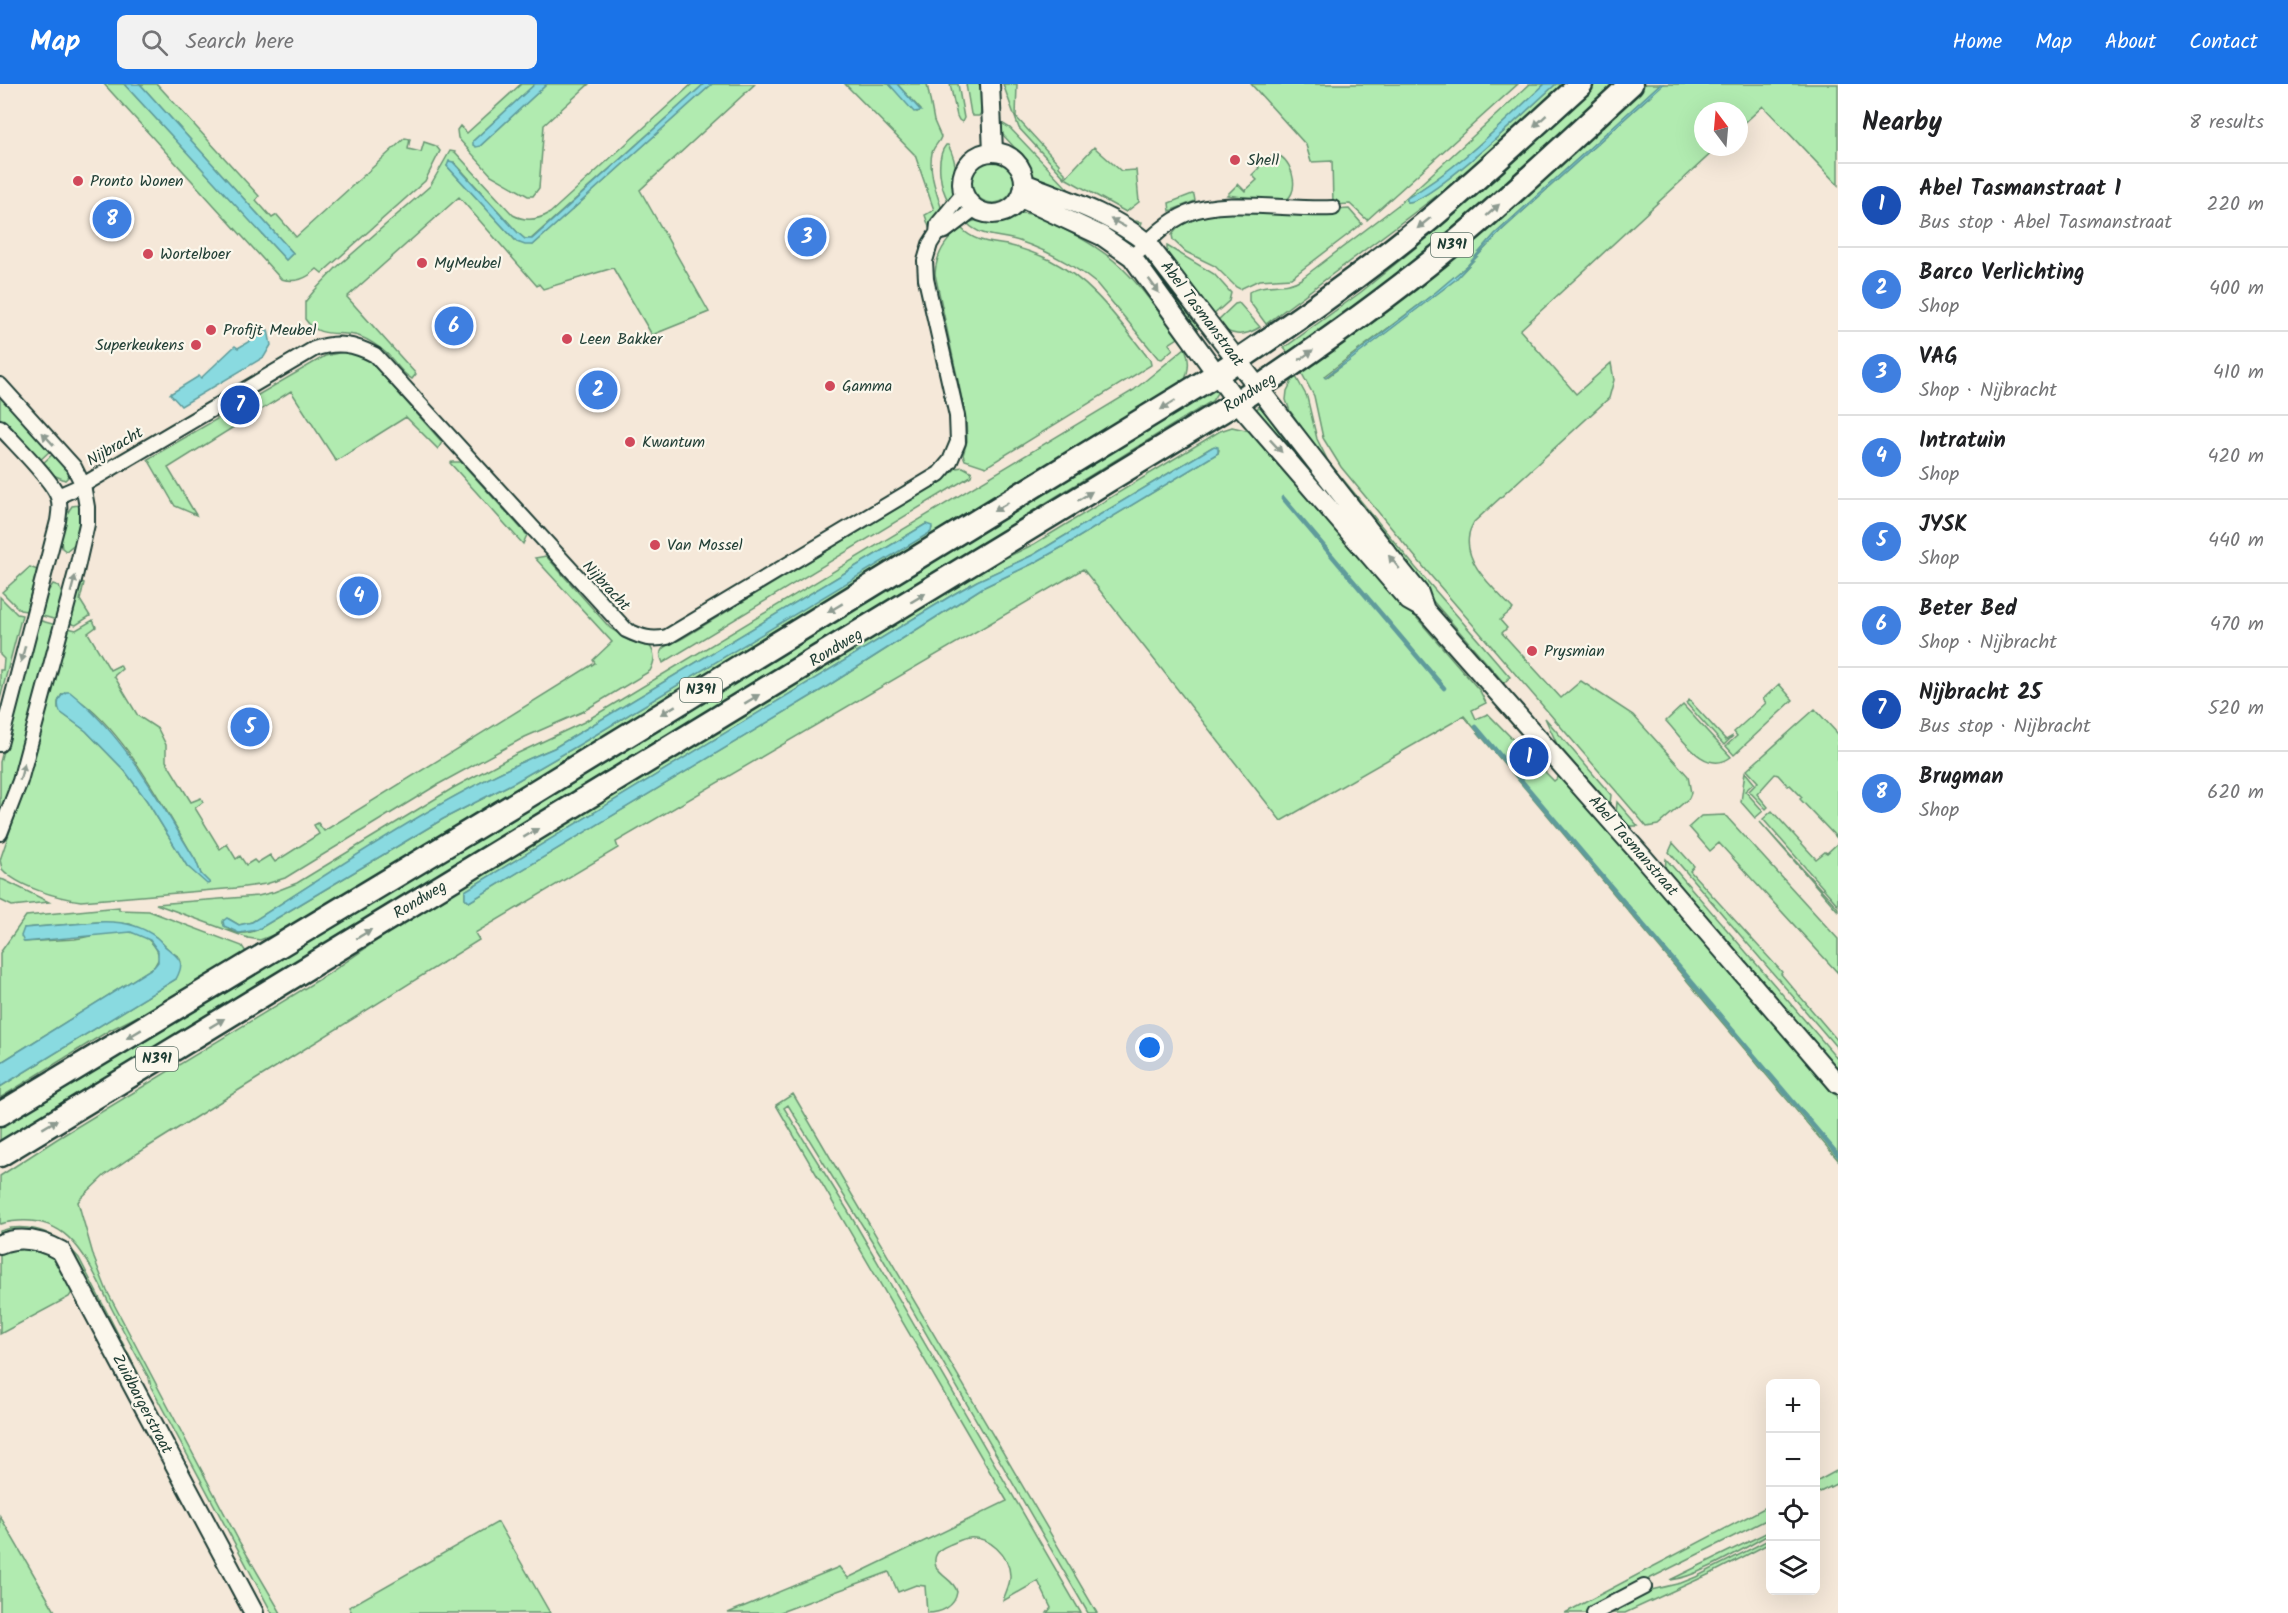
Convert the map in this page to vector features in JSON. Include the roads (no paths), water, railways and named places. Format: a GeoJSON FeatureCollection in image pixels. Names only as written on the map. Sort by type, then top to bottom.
{"type":"FeatureCollection","features":[{"type":"Feature","properties":{"kind":"main road","name":"Rondweg"},"geometry":{"type":"LineString","coordinates":[[0,1114],[525,798],[1238,361],[1318,305],[1424,224],[1581,84]]}},
{"type":"Feature","properties":{"kind":"main road","name":"Rondweg"},"geometry":{"type":"LineString","coordinates":[[0,1155],[1237,402],[1393,292],[1448,248],[1631,84]]}},
{"type":"Feature","properties":{"kind":"street"},"geometry":{"type":"LineString","coordinates":[[990,84],[993,151]]}},
{"type":"Feature","properties":{"kind":"street"},"geometry":{"type":"LineString","coordinates":[[984,152],[1003,153],[1011,157],[1023,173],[1022,190],[1011,208],[993,214],[969,201],[962,177],[970,161],[984,152]]}},
{"type":"Feature","properties":{"kind":"street","name":"Abel Tasmanstraat"},"geometry":{"type":"LineString","coordinates":[[1022,190],[1109,218],[1130,229],[1147,243],[1419,592],[1425,610]]}},
{"type":"Feature","properties":{"kind":"street","name":"Abel Tasmanstraat"},"geometry":{"type":"LineString","coordinates":[[1022,190],[1102,236],[1132,257],[1237,402],[1409,602],[1425,610],[1633,846],[1838,1084]]}},
{"type":"Feature","properties":{"kind":"street","name":"Nijbracht"},"geometry":{"type":"LineString","coordinates":[[58,495],[82,485],[314,349],[333,344],[358,346],[375,355],[626,630],[643,638],[657,640],[668,637],[939,474],[950,461],[958,442],[957,416],[925,261],[930,244],[937,233],[938,224],[969,201]]}},
{"type":"Feature","properties":{"kind":"street"},"geometry":{"type":"LineString","coordinates":[[1132,257],[1158,232],[1186,214],[1214,206],[1333,208]]}},
{"type":"Feature","properties":{"kind":"street","name":"Nijbracht"},"geometry":{"type":"LineString","coordinates":[[0,384],[68,460],[82,485],[87,507],[87,524],[76,572],[20,781],[0,833]]}},
{"type":"Feature","properties":{"kind":"street"},"geometry":{"type":"LineString","coordinates":[[0,427],[52,484],[58,495],[60,506],[0,744]]}},
{"type":"Feature","properties":{"kind":"street","name":"Zuidbargerstraat"},"geometry":{"type":"LineString","coordinates":[[0,1244],[8,1240],[28,1239],[45,1242],[60,1251],[254,1613]]}},
{"type":"Feature","properties":{"kind":"street"},"geometry":{"type":"LineString","coordinates":[[1594,1613],[1644,1587]]}},
{"type":"Feature","properties":{"kind":"water"},"geometry":{"type":"Polygon","coordinates":[[[124,84],[140,84],[293,253],[286,260],[124,84]]]}},
{"type":"Feature","properties":{"kind":"water"},"geometry":{"type":"Polygon","coordinates":[[[535,84],[547,84],[480,146],[473,145],[473,141],[535,84]]]}},
{"type":"Feature","properties":{"kind":"water"},"geometry":{"type":"Polygon","coordinates":[[[704,84],[712,84],[533,245],[517,242],[447,166],[449,161],[453,162],[518,233],[525,239],[532,239],[704,84]]]}},
{"type":"Feature","properties":{"kind":"water"},"geometry":{"type":"Polygon","coordinates":[[[889,84],[897,84],[921,111],[914,112],[889,84]]]}},
{"type":"Feature","properties":{"kind":"water"},"geometry":{"type":"Polygon","coordinates":[[[1545,84],[1556,84],[1458,171],[1419,199],[1407,202],[1407,198],[1444,173],[1479,145],[1545,84]]]}},
{"type":"Feature","properties":{"kind":"water"},"geometry":{"type":"Polygon","coordinates":[[[1660,84],[1663,84],[1502,230],[1455,280],[1324,378],[1468,265],[1495,234],[1660,84]]]}},
{"type":"Feature","properties":{"kind":"water"},"geometry":{"type":"Polygon","coordinates":[[[268,330],[271,345],[264,357],[181,406],[170,394],[199,376],[201,378],[235,346],[238,348],[268,330]]]}},
{"type":"Feature","properties":{"kind":"water"},"geometry":{"type":"Polygon","coordinates":[[[1214,446],[1218,447],[1218,453],[1064,546],[982,588],[823,689],[469,902],[465,898],[465,891],[954,594],[1033,555],[1214,446]]]}},
{"type":"Feature","properties":{"kind":"water"},"geometry":{"type":"Polygon","coordinates":[[[926,524],[932,526],[931,532],[577,746],[515,782],[443,819],[257,930],[239,933],[224,926],[223,921],[227,918],[239,925],[252,922],[437,806],[475,785],[554,748],[926,524]]]}},
{"type":"Feature","properties":{"kind":"water"},"geometry":{"type":"Polygon","coordinates":[[[66,692],[70,692],[90,710],[125,749],[169,816],[196,861],[201,874],[210,883],[207,884],[187,866],[147,801],[125,771],[86,731],[60,712],[58,701],[66,692]]]}},
{"type":"Feature","properties":{"kind":"water"},"geometry":{"type":"Polygon","coordinates":[[[98,922],[129,924],[144,929],[157,938],[180,960],[181,964],[176,979],[0,1087],[0,1063],[154,967],[158,962],[158,951],[150,940],[131,932],[24,942],[21,936],[24,928],[98,922]]]}},
{"type":"Feature","properties":{"kind":"waterway"},"geometry":{"type":"LineString","coordinates":[[1283,498],[1444,688]]}},
{"type":"Feature","properties":{"kind":"waterway"},"geometry":{"type":"LineString","coordinates":[[1476,727],[1838,1155]]}},
{"type":"Feature","properties":{"kind":"place","name":"Shell"},"geometry":{"type":"Point","coordinates":[1235,160]}},
{"type":"Feature","properties":{"kind":"place","name":"Pronto Wonen"},"geometry":{"type":"Point","coordinates":[78,181]}},
{"type":"Feature","properties":{"kind":"place","name":"Brugman"},"geometry":{"type":"Point","coordinates":[112,219]}},
{"type":"Feature","properties":{"kind":"place","name":"VAG"},"geometry":{"type":"Point","coordinates":[807,237]}},
{"type":"Feature","properties":{"kind":"place","name":"Wortelboer"},"geometry":{"type":"Point","coordinates":[148,254]}},
{"type":"Feature","properties":{"kind":"place","name":"MyMeubel"},"geometry":{"type":"Point","coordinates":[422,263]}},
{"type":"Feature","properties":{"kind":"place","name":"Beter Bed"},"geometry":{"type":"Point","coordinates":[454,326]}},
{"type":"Feature","properties":{"kind":"place","name":"Profijt Meubel"},"geometry":{"type":"Point","coordinates":[211,330]}},
{"type":"Feature","properties":{"kind":"place","name":"Leen Bakker"},"geometry":{"type":"Point","coordinates":[567,339]}},
{"type":"Feature","properties":{"kind":"place","name":"Superkeukens"},"geometry":{"type":"Point","coordinates":[196,345]}},
{"type":"Feature","properties":{"kind":"place","name":"Gamma"},"geometry":{"type":"Point","coordinates":[830,386]}},
{"type":"Feature","properties":{"kind":"place","name":"Barco Verlichting"},"geometry":{"type":"Point","coordinates":[598,390]}},
{"type":"Feature","properties":{"kind":"place","name":"Nijbracht 25"},"geometry":{"type":"Point","coordinates":[240,405]}},
{"type":"Feature","properties":{"kind":"place","name":"Kwantum"},"geometry":{"type":"Point","coordinates":[630,442]}},
{"type":"Feature","properties":{"kind":"place","name":"Van Mossel"},"geometry":{"type":"Point","coordinates":[655,545]}},
{"type":"Feature","properties":{"kind":"place","name":"Intratuin"},"geometry":{"type":"Point","coordinates":[359,596]}},
{"type":"Feature","properties":{"kind":"place","name":"Prysmian"},"geometry":{"type":"Point","coordinates":[1532,651]}},
{"type":"Feature","properties":{"kind":"place","name":"JYSK"},"geometry":{"type":"Point","coordinates":[250,727]}},
{"type":"Feature","properties":{"kind":"place","name":"Abel Tasmanstraat 1"},"geometry":{"type":"Point","coordinates":[1529,757]}}]}
